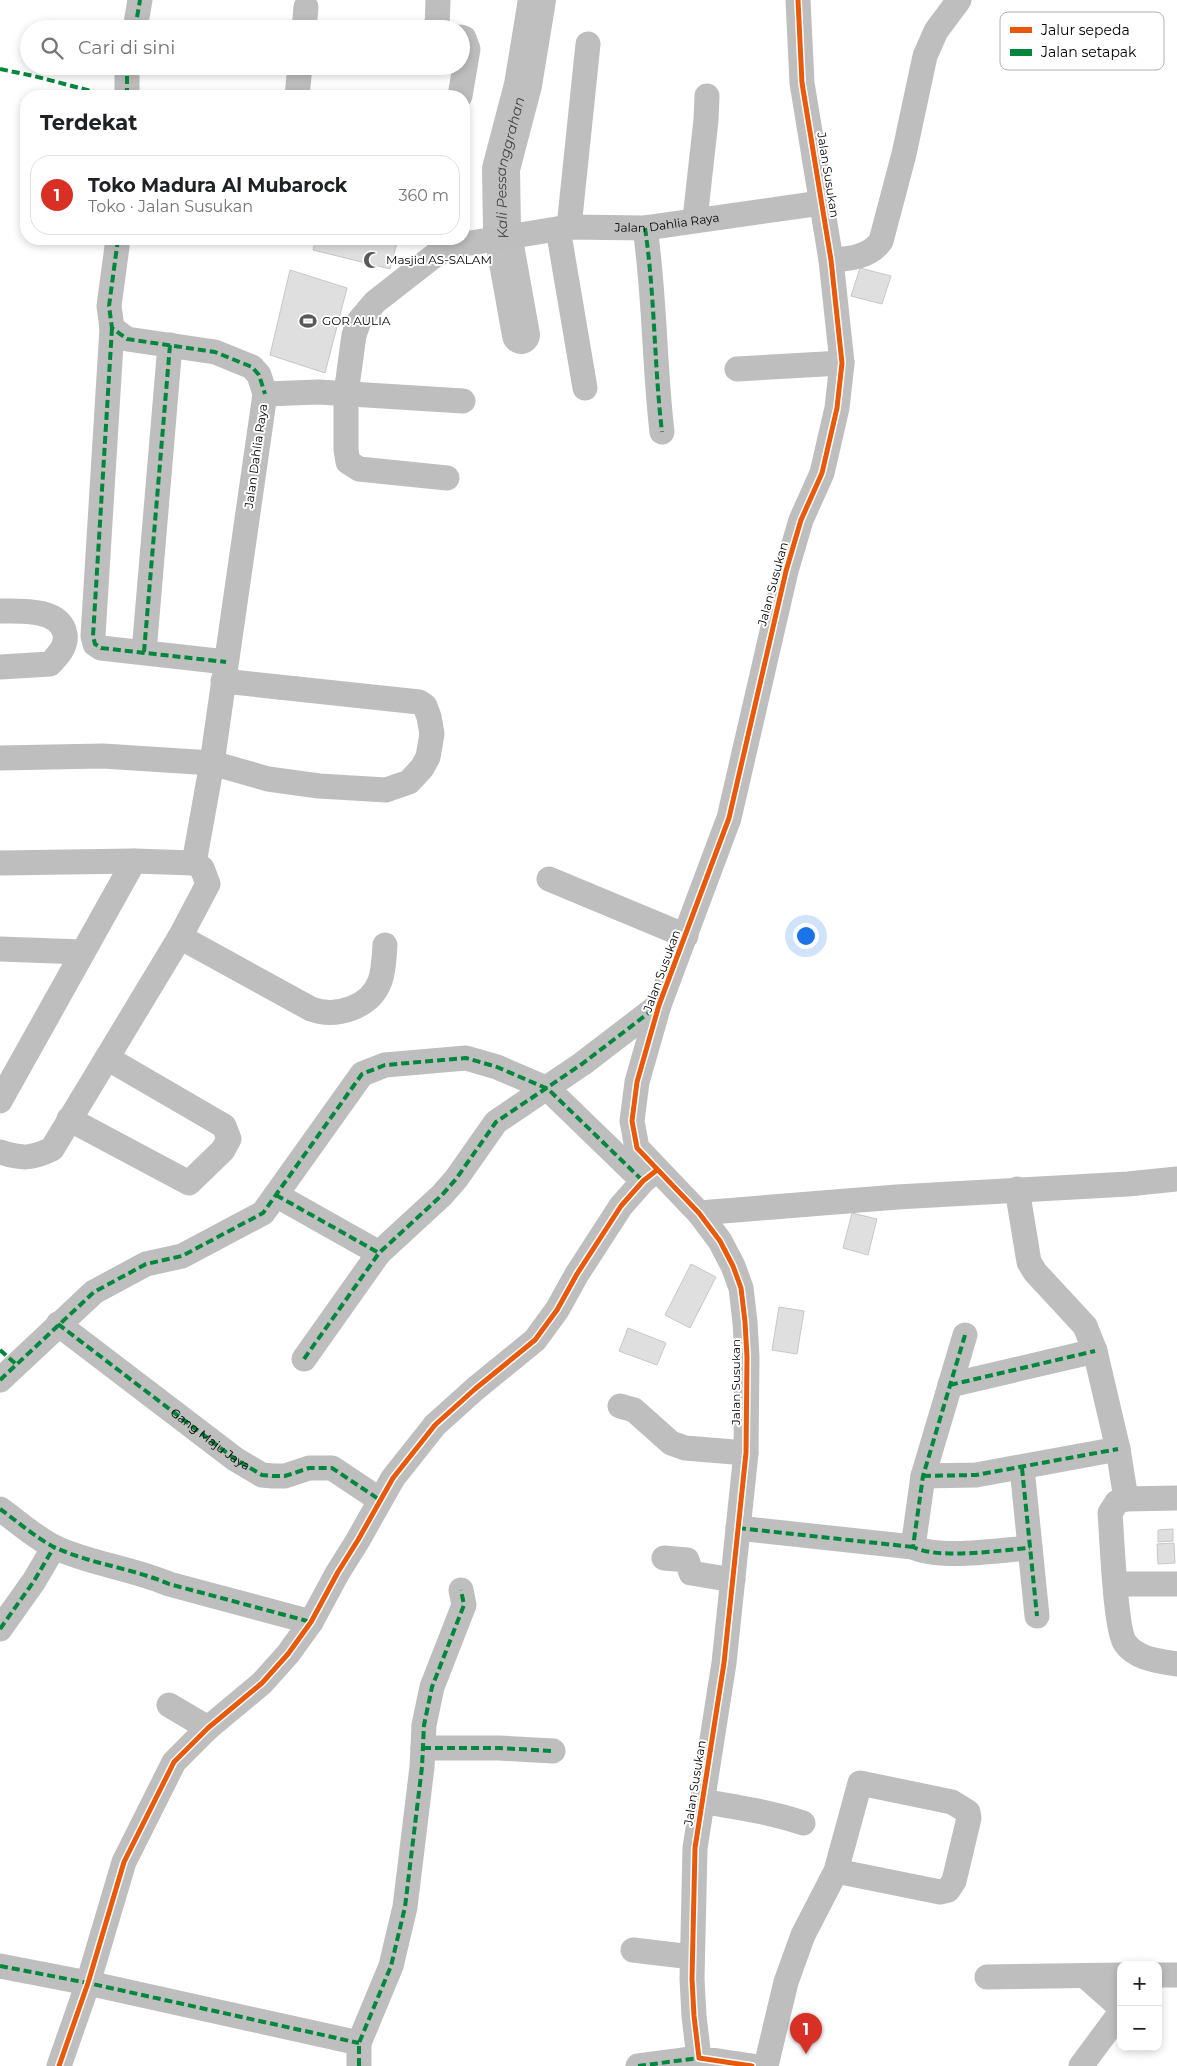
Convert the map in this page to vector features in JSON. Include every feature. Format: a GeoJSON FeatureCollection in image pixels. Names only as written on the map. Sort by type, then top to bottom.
{"type":"FeatureCollection","features":[{"type":"Feature","properties":{"kind":"street"},"geometry":{"type":"LineString","coordinates":[[136,20],[140,0]]}},
{"type":"Feature","properties":{"kind":"street"},"geometry":{"type":"LineString","coordinates":[[437,20],[438,0]]}},
{"type":"Feature","properties":{"kind":"street","name":"Jalan Susukan"},"geometry":{"type":"LineString","coordinates":[[699,2058],[694,2016],[692,1957],[695,1848],[724,1663],[733,1580],[746,1453],[747,1357],[741,1288],[733,1266],[720,1241],[699,1213],[650,1175],[637,1148],[632,1121],[637,1082],[659,1006],[729,818],[786,571],[801,520],[822,473],[831,439],[842,363],[831,260],[802,83],[798,0]]}},
{"type":"Feature","properties":{"kind":"street"},"geometry":{"type":"LineString","coordinates":[[831,260],[853,259],[877,247],[881,241],[886,228],[904,154],[925,56],[936,31],[959,0]]}},
{"type":"Feature","properties":{"kind":"street"},"geometry":{"type":"LineString","coordinates":[[585,388],[563,228],[588,44]]}},
{"type":"Feature","properties":{"kind":"street"},"geometry":{"type":"LineString","coordinates":[[127,75],[127,90]]}},
{"type":"Feature","properties":{"kind":"street"},"geometry":{"type":"LineString","coordinates":[[298,90],[299,75]]}},
{"type":"Feature","properties":{"kind":"street"},"geometry":{"type":"LineString","coordinates":[[461,90],[464,75]]}},
{"type":"Feature","properties":{"kind":"street"},"geometry":{"type":"LineString","coordinates":[[695,219],[707,96]]}},
{"type":"Feature","properties":{"kind":"street","name":"Jalan Dahlia Raya"},"geometry":{"type":"LineString","coordinates":[[470,242],[563,228],[645,228],[695,219],[821,203]]}},
{"type":"Feature","properties":{"kind":"street"},"geometry":{"type":"LineString","coordinates":[[645,228],[651,266],[658,401],[662,432]]}},
{"type":"Feature","properties":{"kind":"street"},"geometry":{"type":"LineString","coordinates":[[0,758],[103,756],[212,762],[268,779],[319,786],[386,790],[409,782],[422,768],[428,757],[432,734],[425,706],[418,702],[225,671],[144,652],[101,648],[95,644],[93,636],[112,328],[109,306],[117,245]]}},
{"type":"Feature","properties":{"kind":"street"},"geometry":{"type":"LineString","coordinates":[[441,247],[375,302],[359,321],[354,335],[346,394],[346,450],[348,462],[359,469],[447,478]]}},
{"type":"Feature","properties":{"kind":"street"},"geometry":{"type":"LineString","coordinates":[[112,328],[127,339],[215,352],[252,367],[259,375],[265,394]]}},
{"type":"Feature","properties":{"kind":"street"},"geometry":{"type":"LineString","coordinates":[[144,652],[170,345]]}},
{"type":"Feature","properties":{"kind":"street"},"geometry":{"type":"LineString","coordinates":[[736,369],[842,363]]}},
{"type":"Feature","properties":{"kind":"street","name":"Jalan Dahlia Raya"},"geometry":{"type":"LineString","coordinates":[[194,863],[212,762],[265,394],[319,392],[463,401]]}},
{"type":"Feature","properties":{"kind":"street"},"geometry":{"type":"LineString","coordinates":[[0,611],[30,612],[54,618],[64,628],[66,641],[60,654],[50,664],[0,667]]}},
{"type":"Feature","properties":{"kind":"street"},"geometry":{"type":"LineString","coordinates":[[0,1101],[134,861]]}},
{"type":"Feature","properties":{"kind":"street"},"geometry":{"type":"LineString","coordinates":[[0,863],[134,861],[194,863],[202,868],[208,884],[180,937],[52,1148],[34,1157],[16,1157],[0,1152]]}},
{"type":"Feature","properties":{"kind":"street"},"geometry":{"type":"LineString","coordinates":[[550,879],[686,936]]}},
{"type":"Feature","properties":{"kind":"street"},"geometry":{"type":"LineString","coordinates":[[180,937],[311,1009],[333,1014],[343,1012],[363,1001],[377,987],[380,980],[385,945]]}},
{"type":"Feature","properties":{"kind":"street"},"geometry":{"type":"LineString","coordinates":[[0,949],[83,952]]}},
{"type":"Feature","properties":{"kind":"street"},"geometry":{"type":"LineString","coordinates":[[304,1359],[379,1253],[442,1195],[456,1179],[496,1122],[548,1089],[659,1006]]}},
{"type":"Feature","properties":{"kind":"street"},"geometry":{"type":"LineString","coordinates":[[69,1119],[189,1183],[223,1150],[229,1139],[224,1126],[107,1058]]}},
{"type":"Feature","properties":{"kind":"street"},"geometry":{"type":"LineString","coordinates":[[5,1365],[58,1324],[94,1292],[146,1264],[182,1256],[263,1213],[362,1074],[385,1065],[466,1058],[497,1066],[548,1089],[650,1175],[621,1206],[577,1274],[557,1310],[535,1340],[436,1424],[393,1478],[311,1622],[288,1654],[262,1683],[208,1728],[174,1762],[124,1862],[88,1983],[59,2066]]}},
{"type":"Feature","properties":{"kind":"street"},"geometry":{"type":"LineString","coordinates":[[699,1213],[1017,1189],[1128,1184],[1177,1179]]}},
{"type":"Feature","properties":{"kind":"street"},"geometry":{"type":"LineString","coordinates":[[1017,1189],[1029,1262],[1034,1272],[1085,1326],[1095,1352],[1118,1449],[1126,1499]]}},
{"type":"Feature","properties":{"kind":"street"},"geometry":{"type":"LineString","coordinates":[[276,1195],[379,1253]]}},
{"type":"Feature","properties":{"kind":"street","name":"Gang Maju Jaya"},"geometry":{"type":"LineString","coordinates":[[58,1324],[235,1459],[262,1475],[286,1476],[309,1468],[332,1468],[380,1500]]}},
{"type":"Feature","properties":{"kind":"street"},"geometry":{"type":"LineString","coordinates":[[913,1547],[923,1476],[964,1335]]}},
{"type":"Feature","properties":{"kind":"street"},"geometry":{"type":"LineString","coordinates":[[950,1385],[1095,1352]]}},
{"type":"Feature","properties":{"kind":"street"},"geometry":{"type":"LineString","coordinates":[[620,1406],[634,1410],[664,1437],[685,1448],[746,1453]]}},
{"type":"Feature","properties":{"kind":"street"},"geometry":{"type":"LineString","coordinates":[[923,1476],[976,1475],[1118,1449]]}},
{"type":"Feature","properties":{"kind":"street"},"geometry":{"type":"LineString","coordinates":[[1022,1468],[1037,1616]]}},
{"type":"Feature","properties":{"kind":"street"},"geometry":{"type":"LineString","coordinates":[[1177,1498],[1126,1499],[1117,1502],[1110,1513],[1120,1622],[1125,1642],[1142,1657],[1177,1664]]}},
{"type":"Feature","properties":{"kind":"street"},"geometry":{"type":"LineString","coordinates":[[0,1510],[54,1547],[151,1576],[168,1584],[311,1622]]}},
{"type":"Feature","properties":{"kind":"street"},"geometry":{"type":"LineString","coordinates":[[738,1528],[913,1547],[920,1551],[939,1554],[1030,1548]]}},
{"type":"Feature","properties":{"kind":"street"},"geometry":{"type":"LineString","coordinates":[[0,1629],[34,1581],[54,1547]]}},
{"type":"Feature","properties":{"kind":"street"},"geometry":{"type":"LineString","coordinates":[[664,1558],[687,1560],[691,1573],[733,1580]]}},
{"type":"Feature","properties":{"kind":"street"},"geometry":{"type":"LineString","coordinates":[[1116,1584],[1177,1584]]}},
{"type":"Feature","properties":{"kind":"street"},"geometry":{"type":"LineString","coordinates":[[0,1966],[88,1983],[359,2054],[391,1966],[404,1907],[423,1748],[424,1725],[432,1687],[464,1606],[461,1590]]}},
{"type":"Feature","properties":{"kind":"street"},"geometry":{"type":"LineString","coordinates":[[169,1705],[208,1728]]}},
{"type":"Feature","properties":{"kind":"street"},"geometry":{"type":"LineString","coordinates":[[423,1748],[499,1748],[553,1751]]}},
{"type":"Feature","properties":{"kind":"street"},"geometry":{"type":"LineString","coordinates":[[766,2066],[786,1982],[803,1936],[836,1871],[860,1783],[952,1802],[968,1812],[969,1818],[954,1881],[948,1890],[940,1892],[836,1871]]}},
{"type":"Feature","properties":{"kind":"street"},"geometry":{"type":"LineString","coordinates":[[702,1801],[742,1808],[803,1823]]}},
{"type":"Feature","properties":{"kind":"street"},"geometry":{"type":"LineString","coordinates":[[633,1950],[692,1957]]}},
{"type":"Feature","properties":{"kind":"street"},"geometry":{"type":"LineString","coordinates":[[1162,1975],[1177,1974]]}},
{"type":"Feature","properties":{"kind":"street"},"geometry":{"type":"LineString","coordinates":[[987,1976],[1117,1975]]}},
{"type":"Feature","properties":{"kind":"street"},"geometry":{"type":"LineString","coordinates":[[1085,1976],[1119,2006]]}},
{"type":"Feature","properties":{"kind":"street"},"geometry":{"type":"LineString","coordinates":[[1081,2066],[1117,2017]]}},
{"type":"Feature","properties":{"kind":"street"},"geometry":{"type":"LineString","coordinates":[[638,2066],[699,2058],[752,2066]]}},
{"type":"Feature","properties":{"kind":"building","name":"Masjid AS-SALAM"},"geometry":{"type":"Polygon","coordinates":[[[314,245],[396,245],[390,269],[313,250],[314,245]]]}},
{"type":"Feature","properties":{"kind":"building"},"geometry":{"type":"Polygon","coordinates":[[[860,268],[891,276],[882,304],[851,296],[860,268]]]}},
{"type":"Feature","properties":{"kind":"building","name":"GOR AULIA"},"geometry":{"type":"Polygon","coordinates":[[[290,270],[347,288],[325,373],[270,355],[290,270]]]}},
{"type":"Feature","properties":{"kind":"building"},"geometry":{"type":"Polygon","coordinates":[[[852,1213],[877,1219],[868,1255],[843,1248],[852,1213]]]}},
{"type":"Feature","properties":{"kind":"building"},"geometry":{"type":"Polygon","coordinates":[[[691,1264],[716,1277],[690,1328],[665,1315],[691,1264]]]}},
{"type":"Feature","properties":{"kind":"building"},"geometry":{"type":"Polygon","coordinates":[[[779,1307],[804,1311],[797,1354],[772,1350],[779,1307]]]}},
{"type":"Feature","properties":{"kind":"building"},"geometry":{"type":"Polygon","coordinates":[[[628,1328],[666,1343],[657,1365],[619,1351],[628,1328]]]}},
{"type":"Feature","properties":{"kind":"building"},"geometry":{"type":"Polygon","coordinates":[[[1173,1529],[1173,1541],[1158,1542],[1158,1530],[1173,1529]]]}},
{"type":"Feature","properties":{"kind":"building"},"geometry":{"type":"Polygon","coordinates":[[[1174,1543],[1175,1563],[1158,1564],[1157,1544],[1174,1543]]]}},
{"type":"Feature","properties":{"kind":"waterway","name":"Kali Pessanggrahan"},"geometry":{"type":"LineString","coordinates":[[521,335],[502,229],[501,169],[523,85],[537,0]]}},
{"type":"Feature","properties":{"kind":"marked path"},"geometry":{"type":"LineString","coordinates":[[137,20],[140,0]]}},
{"type":"Feature","properties":{"kind":"marked path"},"geometry":{"type":"LineString","coordinates":[[0,69],[20,73]]}},
{"type":"Feature","properties":{"kind":"marked path"},"geometry":{"type":"LineString","coordinates":[[29,75],[87,90]]}},
{"type":"Feature","properties":{"kind":"marked path"},"geometry":{"type":"LineString","coordinates":[[127,75],[127,90]]}},
{"type":"Feature","properties":{"kind":"marked path"},"geometry":{"type":"LineString","coordinates":[[645,228],[651,279],[662,432]]}},
{"type":"Feature","properties":{"kind":"marked path"},"geometry":{"type":"LineString","coordinates":[[117,245],[109,306],[112,328],[127,339],[215,352],[252,367],[259,375],[265,394]]}},
{"type":"Feature","properties":{"kind":"marked path"},"geometry":{"type":"LineString","coordinates":[[112,328],[93,636],[95,644],[101,648],[226,662]]}},
{"type":"Feature","properties":{"kind":"marked path"},"geometry":{"type":"LineString","coordinates":[[144,652],[170,345]]}},
{"type":"Feature","properties":{"kind":"marked path"},"geometry":{"type":"LineString","coordinates":[[304,1359],[379,1253],[442,1195],[456,1179],[496,1122],[582,1064],[659,1005]]}},
{"type":"Feature","properties":{"kind":"marked path"},"geometry":{"type":"LineString","coordinates":[[0,1380],[94,1292],[146,1264],[182,1256],[263,1213],[362,1074],[385,1065],[466,1058],[497,1067],[548,1089],[643,1181]]}},
{"type":"Feature","properties":{"kind":"marked path"},"geometry":{"type":"LineString","coordinates":[[276,1195],[379,1253]]}},
{"type":"Feature","properties":{"kind":"marked path"},"geometry":{"type":"LineString","coordinates":[[58,1324],[235,1459],[262,1475],[285,1476],[309,1468],[332,1468],[380,1500]]}},
{"type":"Feature","properties":{"kind":"marked path"},"geometry":{"type":"LineString","coordinates":[[965,1335],[923,1476],[913,1547],[925,1551],[954,1554],[1030,1548]]}},
{"type":"Feature","properties":{"kind":"marked path"},"geometry":{"type":"LineString","coordinates":[[0,1350],[16,1364]]}},
{"type":"Feature","properties":{"kind":"marked path"},"geometry":{"type":"LineString","coordinates":[[950,1385],[1095,1351]]}},
{"type":"Feature","properties":{"kind":"marked path"},"geometry":{"type":"LineString","coordinates":[[923,1476],[976,1475],[1118,1449]]}},
{"type":"Feature","properties":{"kind":"marked path"},"geometry":{"type":"LineString","coordinates":[[1022,1468],[1037,1616]]}},
{"type":"Feature","properties":{"kind":"marked path"},"geometry":{"type":"LineString","coordinates":[[0,1509],[40,1539],[68,1553],[169,1584],[311,1622]]}},
{"type":"Feature","properties":{"kind":"marked path"},"geometry":{"type":"LineString","coordinates":[[738,1528],[913,1547]]}},
{"type":"Feature","properties":{"kind":"marked path"},"geometry":{"type":"LineString","coordinates":[[0,1629],[34,1581],[54,1547]]}},
{"type":"Feature","properties":{"kind":"marked path"},"geometry":{"type":"LineString","coordinates":[[359,2066],[359,2043],[391,1966],[405,1907],[422,1767],[424,1725],[432,1687],[464,1605],[461,1590]]}},
{"type":"Feature","properties":{"kind":"marked path"},"geometry":{"type":"LineString","coordinates":[[423,1748],[499,1748],[553,1751]]}},
{"type":"Feature","properties":{"kind":"marked path"},"geometry":{"type":"LineString","coordinates":[[0,1966],[88,1983],[359,2043]]}},
{"type":"Feature","properties":{"kind":"marked path"},"geometry":{"type":"LineString","coordinates":[[638,2066],[699,2058]]}},
{"type":"Feature","properties":{"kind":"cycle path"},"geometry":{"type":"LineString","coordinates":[[752,2066],[699,2058],[692,1979],[695,1848],[724,1663],[746,1453],[747,1357],[741,1288],[733,1266],[720,1241],[699,1213],[637,1148],[632,1121],[637,1082],[659,1005],[729,818],[786,571],[801,520],[822,473],[837,408],[842,363],[831,260],[802,83],[798,0]]}},
{"type":"Feature","properties":{"kind":"cycle path"},"geometry":{"type":"LineString","coordinates":[[59,2066],[88,1983],[124,1862],[174,1762],[208,1728],[262,1683],[288,1654],[311,1622],[393,1478],[435,1425],[475,1389],[535,1340],[557,1310],[577,1274],[621,1206],[643,1181],[657,1170]]}},
{"type":"Feature","properties":{"kind":"place","name":"Masjid AS-SALAM"},"geometry":{"type":"Point","coordinates":[372,260]}},
{"type":"Feature","properties":{"kind":"place","name":"GOR AULIA"},"geometry":{"type":"Point","coordinates":[308,321]}},
{"type":"Feature","properties":{"kind":"place","name":"Toko Madura Al Mubarock"},"geometry":{"type":"Point","coordinates":[806,2054]}}]}
